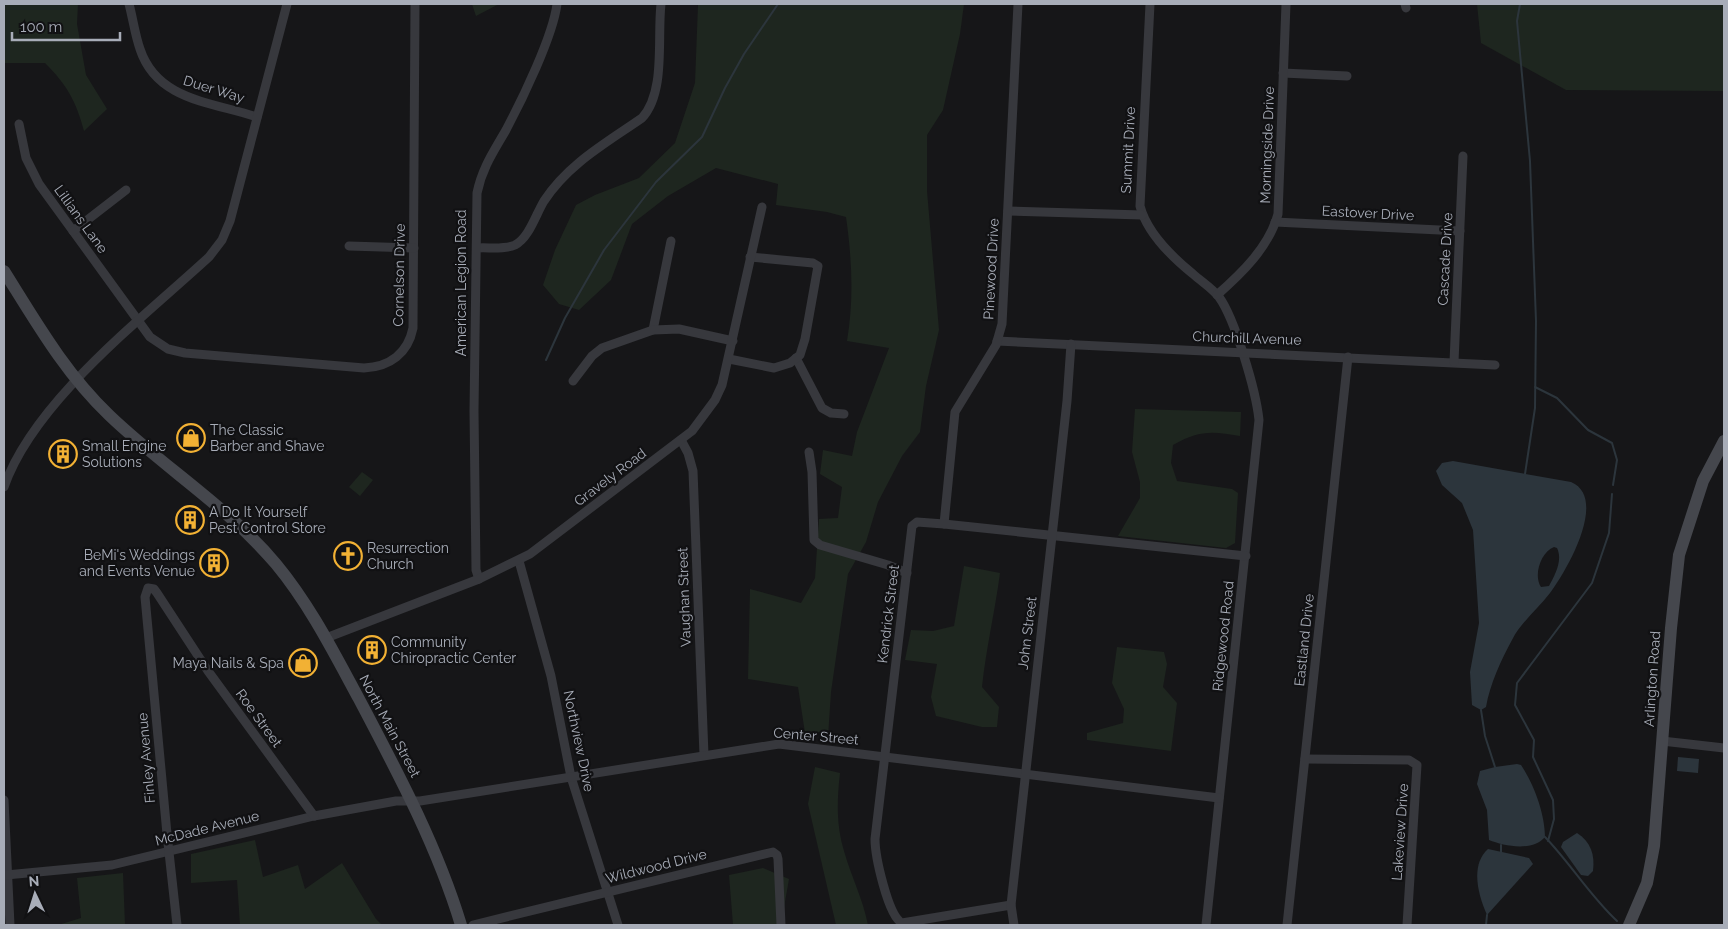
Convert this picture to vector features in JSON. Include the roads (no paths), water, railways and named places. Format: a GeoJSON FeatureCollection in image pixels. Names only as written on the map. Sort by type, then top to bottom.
{"type":"FeatureCollection","features":[{"type":"Feature","properties":{"kind":"main road","name":"North Main Street"},"geometry":{"type":"LineString","coordinates":[[4,271],[62,363],[76,380],[123,428],[213,502],[250,536],[294,587],[326,638],[412,800],[441,866],[461,925]]}},
{"type":"Feature","properties":{"kind":"main road","name":"Arlington Road"},"geometry":{"type":"LineString","coordinates":[[1629,925],[1647,883],[1651,865],[1672,613],[1679,555],[1703,481],[1724,441]]}},
{"type":"Feature","properties":{"kind":"street","name":"Duer Way"},"geometry":{"type":"LineString","coordinates":[[129,4],[144,59],[164,85],[184,97],[257,117]]}},
{"type":"Feature","properties":{"kind":"street"},"geometry":{"type":"LineString","coordinates":[[4,487],[20,452],[76,380],[209,256],[222,240],[230,221],[287,4]]}},
{"type":"Feature","properties":{"kind":"street","name":"Cornelson Drive"},"geometry":{"type":"LineString","coordinates":[[138,321],[152,340],[168,349],[180,352],[364,368],[380,366],[400,355],[412,334],[415,4]]}},
{"type":"Feature","properties":{"kind":"street","name":"American Legion Road"},"geometry":{"type":"LineString","coordinates":[[479,579],[476,570],[474,410],[476,202],[481,174],[517,108],[550,32],[557,4]]}},
{"type":"Feature","properties":{"kind":"street"},"geometry":{"type":"LineString","coordinates":[[477,248],[516,245],[526,234],[559,180],[581,160],[642,118],[649,110],[657,89],[661,4]]}},
{"type":"Feature","properties":{"kind":"street","name":"Pinewood Drive"},"geometry":{"type":"LineString","coordinates":[[944,524],[955,412],[998,341],[1002,324],[1018,4]]}},
{"type":"Feature","properties":{"kind":"street","name":"Summit Drive"},"geometry":{"type":"LineString","coordinates":[[1150,4],[1139,198],[1142,215],[1147,224],[1176,258],[1217,295],[1242,352]]}},
{"type":"Feature","properties":{"kind":"street","name":"Morningside Drive"},"geometry":{"type":"LineString","coordinates":[[1217,295],[1247,267],[1259,251],[1275,222],[1279,205],[1286,4]]}},
{"type":"Feature","properties":{"kind":"street"},"geometry":{"type":"LineString","coordinates":[[1283,73],[1347,76]]}},
{"type":"Feature","properties":{"kind":"street","name":"Lillians Lane"},"geometry":{"type":"LineString","coordinates":[[19,124],[23,149],[31,170],[138,321]]}},
{"type":"Feature","properties":{"kind":"street","name":"Cascade Drive"},"geometry":{"type":"LineString","coordinates":[[1454,362],[1463,156]]}},
{"type":"Feature","properties":{"kind":"street"},"geometry":{"type":"LineString","coordinates":[[73,231],[126,190]]}},
{"type":"Feature","properties":{"kind":"street","name":"Gravely Road"},"geometry":{"type":"LineString","coordinates":[[326,638],[479,579],[519,561],[692,431],[715,400],[729,359],[762,207]]}},
{"type":"Feature","properties":{"kind":"street"},"geometry":{"type":"LineString","coordinates":[[1008,211],[1142,215]]}},
{"type":"Feature","properties":{"kind":"street","name":"Eastover Drive"},"geometry":{"type":"LineString","coordinates":[[1275,222],[1460,232]]}},
{"type":"Feature","properties":{"kind":"street"},"geometry":{"type":"LineString","coordinates":[[653,330],[671,241]]}},
{"type":"Feature","properties":{"kind":"street"},"geometry":{"type":"LineString","coordinates":[[349,246],[414,248]]}},
{"type":"Feature","properties":{"kind":"street"},"geometry":{"type":"LineString","coordinates":[[729,359],[774,368],[790,364],[800,355],[805,339],[818,266],[813,263],[750,258]]}},
{"type":"Feature","properties":{"kind":"street"},"geometry":{"type":"LineString","coordinates":[[573,381],[592,356],[602,348],[653,330],[679,329],[733,342]]}},
{"type":"Feature","properties":{"kind":"street","name":"Churchill Avenue"},"geometry":{"type":"LineString","coordinates":[[998,341],[1495,365]]}},
{"type":"Feature","properties":{"kind":"street","name":"John Street"},"geometry":{"type":"LineString","coordinates":[[1014,925],[1011,905],[1053,535],[1067,401],[1070,344]]}},
{"type":"Feature","properties":{"kind":"street","name":"Ridgewood Road"},"geometry":{"type":"LineString","coordinates":[[1206,925],[1259,430],[1256,399],[1242,352]]}},
{"type":"Feature","properties":{"kind":"street","name":"Eastland Drive"},"geometry":{"type":"LineString","coordinates":[[1287,925],[1348,357]]}},
{"type":"Feature","properties":{"kind":"street"},"geometry":{"type":"LineString","coordinates":[[796,358],[822,408],[844,414]]}},
{"type":"Feature","properties":{"kind":"street","name":"Vaughan Street"},"geometry":{"type":"LineString","coordinates":[[681,440],[688,453],[692,472],[704,755]]}},
{"type":"Feature","properties":{"kind":"street"},"geometry":{"type":"LineString","coordinates":[[809,452],[812,472],[814,540],[820,545],[888,565],[907,573]]}},
{"type":"Feature","properties":{"kind":"street","name":"Kendrick Street"},"geometry":{"type":"LineString","coordinates":[[1011,905],[908,924],[897,920],[878,865],[875,848],[912,526],[920,522],[944,524],[1246,556]]}},
{"type":"Feature","properties":{"kind":"street","name":"Northview Drive"},"geometry":{"type":"LineString","coordinates":[[519,561],[551,676],[571,777],[618,925]]}},
{"type":"Feature","properties":{"kind":"street","name":"Roe Street"},"geometry":{"type":"LineString","coordinates":[[148,588],[154,589],[157,593],[208,671],[314,816]]}},
{"type":"Feature","properties":{"kind":"street","name":"Finley Avenue"},"geometry":{"type":"LineString","coordinates":[[148,588],[145,597],[177,925]]}},
{"type":"Feature","properties":{"kind":"street"},"geometry":{"type":"LineString","coordinates":[[1662,741],[1724,748]]}},
{"type":"Feature","properties":{"kind":"street","name":"Center Street"},"geometry":{"type":"LineString","coordinates":[[412,800],[420,801],[779,744],[1219,798]]}},
{"type":"Feature","properties":{"kind":"street","name":"Lakeview Drive"},"geometry":{"type":"LineString","coordinates":[[1305,759],[1409,760],[1417,766],[1407,925]]}},
{"type":"Feature","properties":{"kind":"street"},"geometry":{"type":"LineString","coordinates":[[4,800],[6,875],[10,925]]}},
{"type":"Feature","properties":{"kind":"street","name":"McDade Avenue"},"geometry":{"type":"LineString","coordinates":[[6,875],[112,865],[314,816],[412,800]]}},
{"type":"Feature","properties":{"kind":"street","name":"Wildwood Drive"},"geometry":{"type":"LineString","coordinates":[[473,925],[773,852],[777,855],[778,859],[781,925]]}},
{"type":"Feature","properties":{"kind":"waterway"},"geometry":{"type":"LineString","coordinates":[[546,360],[565,318],[604,250],[656,182],[702,137],[725,88],[744,54],[778,4]]}},
{"type":"Feature","properties":{"kind":"waterway"},"geometry":{"type":"LineString","coordinates":[[1520,4],[1517,21],[1530,161],[1536,321],[1535,408],[1525,474]]}},
{"type":"Feature","properties":{"kind":"waterway"},"geometry":{"type":"LineString","coordinates":[[1535,387],[1557,398],[1588,430],[1612,443],[1617,460],[1613,485]]}},
{"type":"Feature","properties":{"kind":"waterway"},"geometry":{"type":"LineString","coordinates":[[1548,841],[1554,819],[1553,800],[1533,757],[1534,740],[1515,705],[1517,683],[1592,583],[1609,533],[1612,494]]}},
{"type":"Feature","properties":{"kind":"waterway"},"geometry":{"type":"LineString","coordinates":[[1481,710],[1485,736],[1495,767]]}},
{"type":"Feature","properties":{"kind":"waterway"},"geometry":{"type":"LineString","coordinates":[[1545,837],[1617,921]]}},
{"type":"Feature","properties":{"kind":"waterway"},"geometry":{"type":"LineString","coordinates":[[1501,845],[1501,852]]}},
{"type":"Feature","properties":{"kind":"waterway"},"geometry":{"type":"LineString","coordinates":[[1486,925],[1487,915]]}},
{"type":"Feature","properties":{"kind":"place","name":"The Classic Barber and Shave"},"geometry":{"type":"Point","coordinates":[191,438]}},
{"type":"Feature","properties":{"kind":"place","name":"Small Engine Solutions"},"geometry":{"type":"Point","coordinates":[63,454]}},
{"type":"Feature","properties":{"kind":"place","name":"A Do It Yourself Pest Control Store"},"geometry":{"type":"Point","coordinates":[190,520]}},
{"type":"Feature","properties":{"kind":"place","name":"Resurrection Church"},"geometry":{"type":"Point","coordinates":[348,556]}},
{"type":"Feature","properties":{"kind":"place","name":"BeMi's Weddings and Events Venue"},"geometry":{"type":"Point","coordinates":[214,563]}},
{"type":"Feature","properties":{"kind":"place","name":"Community Chiropractic Center"},"geometry":{"type":"Point","coordinates":[372,650]}},
{"type":"Feature","properties":{"kind":"place","name":"Maya Nails & Spa"},"geometry":{"type":"Point","coordinates":[303,663]}}]}
